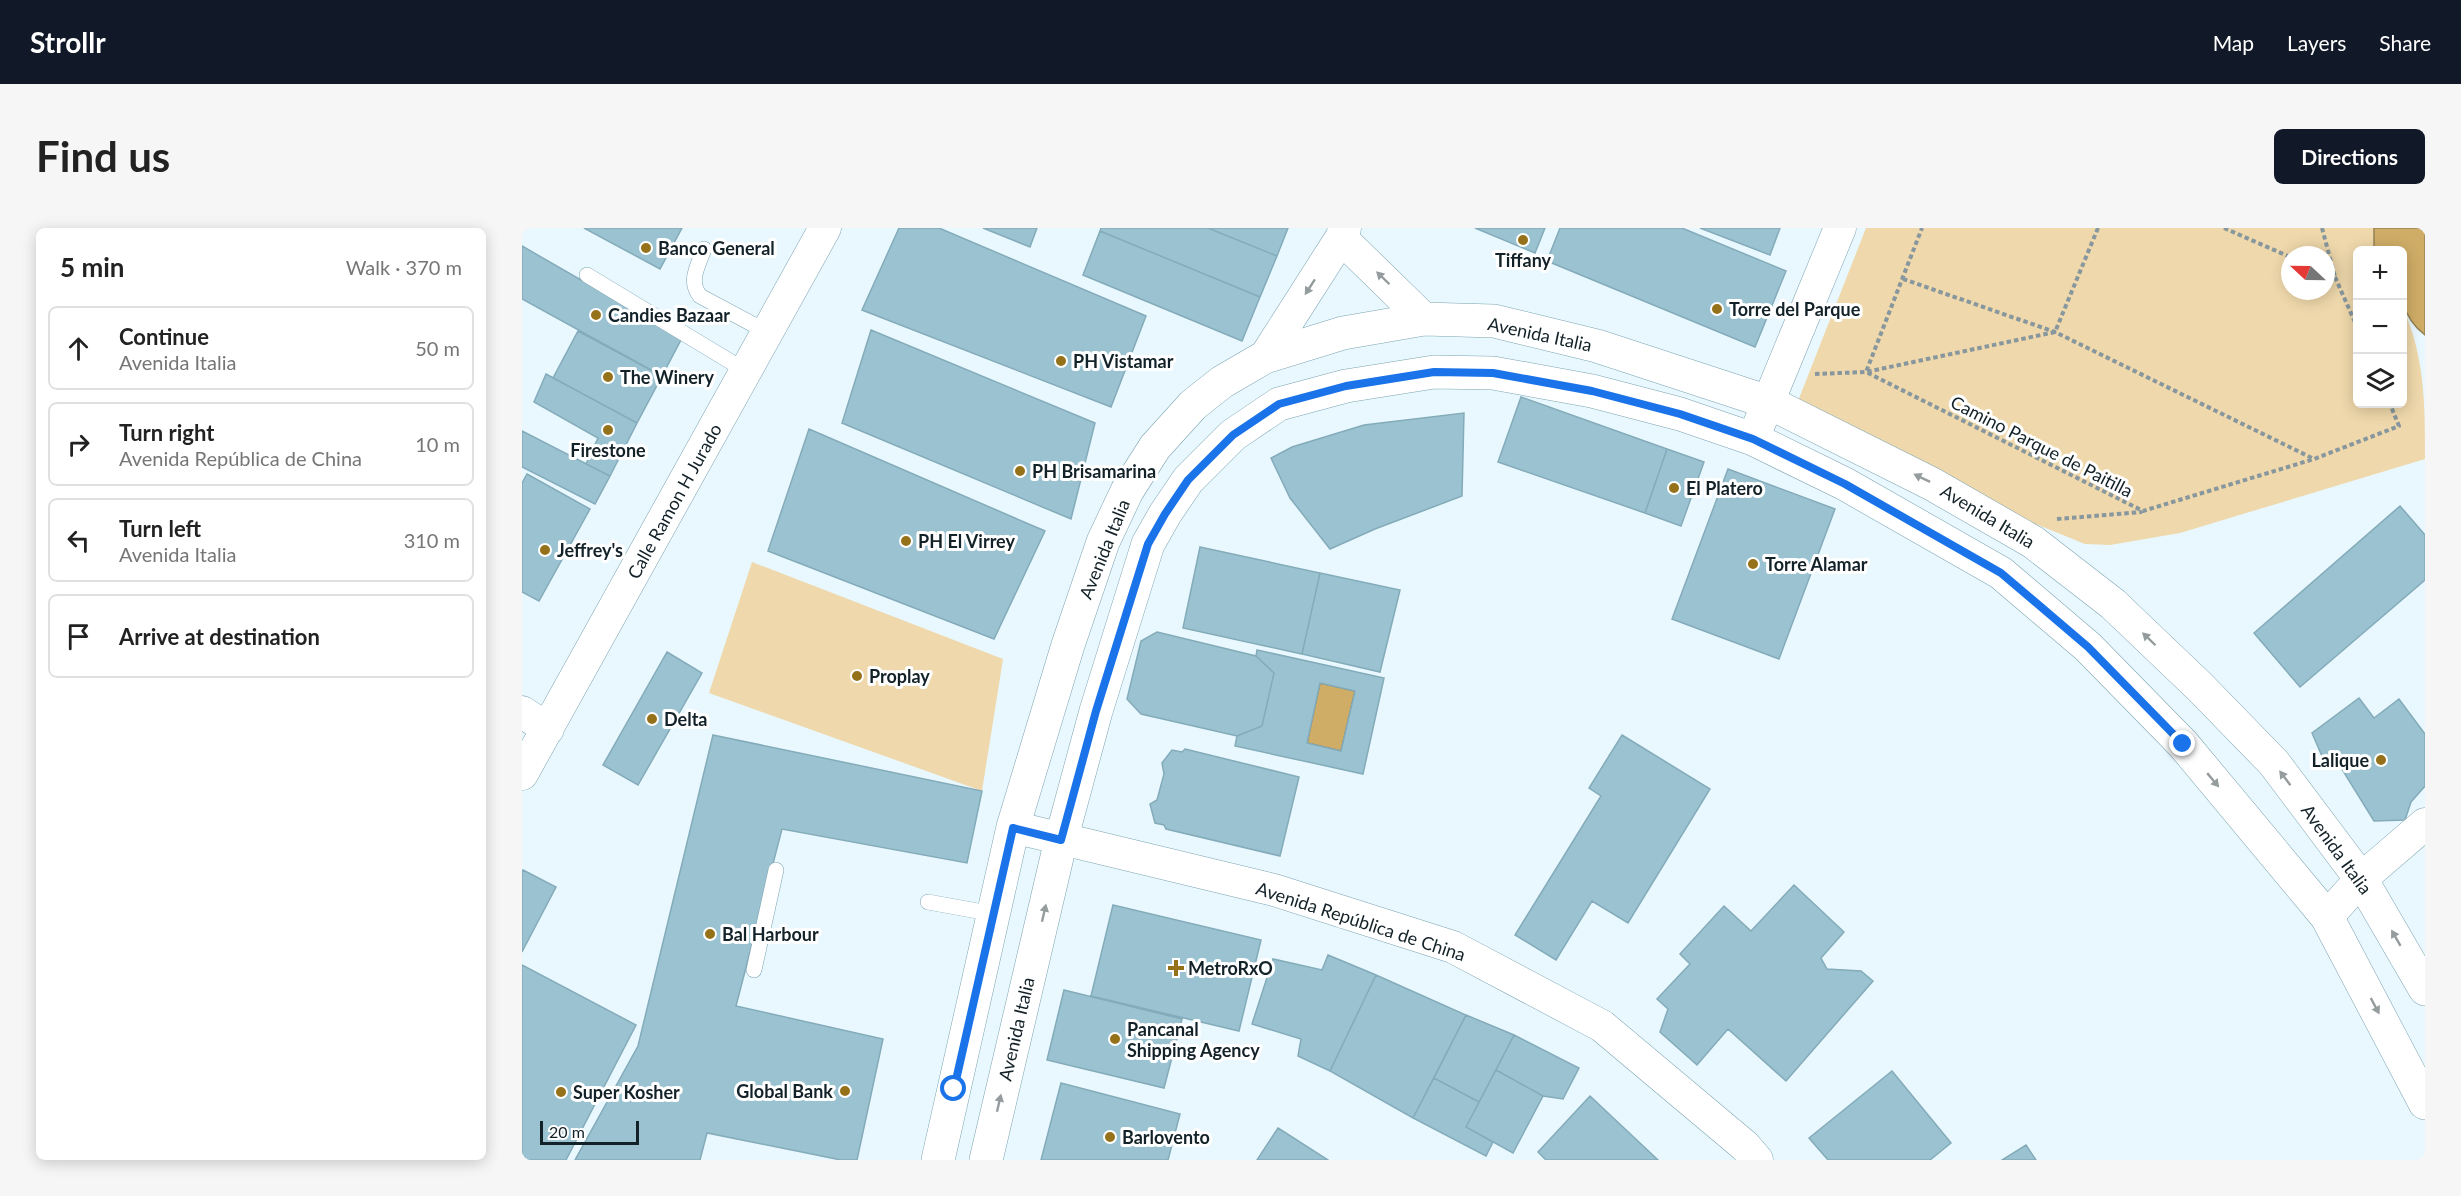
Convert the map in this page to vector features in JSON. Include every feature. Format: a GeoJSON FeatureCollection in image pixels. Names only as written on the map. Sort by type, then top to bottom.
{"type":"FeatureCollection","features":[{"type":"Feature","properties":{"kind":"street","name":"Calle Ramon H Jurado"},"geometry":{"type":"LineString","coordinates":[[522,774],[825,228]]}},
{"type":"Feature","properties":{"kind":"street"},"geometry":{"type":"LineString","coordinates":[[1753,439],[1840,228]]}},
{"type":"Feature","properties":{"kind":"street"},"geometry":{"type":"LineString","coordinates":[[1264,357],[1343,233],[1424,319]]}},
{"type":"Feature","properties":{"kind":"street","name":"Avenida Italia"},"geometry":{"type":"LineString","coordinates":[[938,1160],[1013,828],[1068,645],[1103,542],[1127,491],[1155,447],[1193,405],[1222,382],[1264,357],[1343,333],[1424,319],[1494,321],[1774,388],[2033,542],[2113,604],[2200,687],[2274,764],[2361,879],[2425,989]]}},
{"type":"Feature","properties":{"kind":"street","name":"Avenida Italia"},"geometry":{"type":"LineString","coordinates":[[986,1160],[1061,840],[1096,711],[1148,544],[1165,514],[1188,480],[1233,435],[1279,404],[1346,386],[1434,372],[1493,373],[1592,391],[1680,414],[1753,439],[1845,484],[2001,573],[2088,647],[2183,744],[2327,917],[2425,1104]]}},
{"type":"Feature","properties":{"kind":"street"},"geometry":{"type":"LineString","coordinates":[[522,711],[548,729]]}},
{"type":"Feature","properties":{"kind":"street"},"geometry":{"type":"LineString","coordinates":[[2327,917],[2361,879],[2425,824]]}},
{"type":"Feature","properties":{"kind":"street","name":"Avenida República de China"},"geometry":{"type":"LineString","coordinates":[[1013,828],[1274,890],[1454,947],[1602,1026],[1745,1146],[1757,1160]]}},
{"type":"Feature","properties":{"kind":"lane"},"geometry":{"type":"LineString","coordinates":[[704,249],[693,280],[700,296],[767,332]]}},
{"type":"Feature","properties":{"kind":"lane"},"geometry":{"type":"LineString","coordinates":[[587,275],[746,371]]}},
{"type":"Feature","properties":{"kind":"lane"},"geometry":{"type":"LineString","coordinates":[[754,970],[776,870]]}},
{"type":"Feature","properties":{"kind":"lane"},"geometry":{"type":"LineString","coordinates":[[928,902],[994,914]]}},
{"type":"Feature","properties":{"kind":"path"},"geometry":{"type":"LineString","coordinates":[[1866,372],[1922,228]]}},
{"type":"Feature","properties":{"kind":"path"},"geometry":{"type":"LineString","coordinates":[[2055,332],[2098,228]]}},
{"type":"Feature","properties":{"kind":"path"},"geometry":{"type":"LineString","coordinates":[[2224,228],[2281,253]]}},
{"type":"Feature","properties":{"kind":"path"},"geometry":{"type":"LineString","coordinates":[[2322,228],[2327,246]]}},
{"type":"Feature","properties":{"kind":"path"},"geometry":{"type":"LineString","coordinates":[[2335,277],[2353,318]]}},
{"type":"Feature","properties":{"kind":"path"},"geometry":{"type":"LineString","coordinates":[[1903,279],[2055,332],[2314,459]]}},
{"type":"Feature","properties":{"kind":"path"},"geometry":{"type":"LineString","coordinates":[[1774,388],[1866,372],[2055,332]]}},
{"type":"Feature","properties":{"kind":"path","name":"Camino Parque de Paitilla"},"geometry":{"type":"LineString","coordinates":[[1866,372],[2143,512],[2314,459],[2399,426],[2392,408]]}},
{"type":"Feature","properties":{"kind":"path"},"geometry":{"type":"LineString","coordinates":[[2033,542],[2052,519],[2143,512]]}},
{"type":"Feature","properties":{"kind":"shaded area"},"geometry":{"type":"Polygon","coordinates":[[[1866,228],[2374,228],[2374,246],[2353,246],[2353,408],[2407,408],[2407,318],[2420,363],[2424,400],[2425,459],[2180,533],[2110,545],[2085,544],[2009,513],[1798,401],[1866,228]]]}},
{"type":"Feature","properties":{"kind":"shaded area"},"geometry":{"type":"Polygon","coordinates":[[[2374,228],[2425,228],[2425,335],[2415,326],[2407,312],[2407,246],[2374,246],[2374,228]]]}},
{"type":"Feature","properties":{"kind":"shaded area","name":"Proplay"},"geometry":{"type":"Polygon","coordinates":[[[752,562],[1003,659],[982,791],[709,693],[752,562]]]}},
{"type":"Feature","properties":{"kind":"shaded area"},"geometry":{"type":"Polygon","coordinates":[[[1320,683],[1355,691],[1341,751],[1307,743],[1320,683]]]}},
{"type":"Feature","properties":{"kind":"building","name":"Banco General"},"geometry":{"type":"Polygon","coordinates":[[[584,228],[682,228],[660,269],[584,228]]]}},
{"type":"Feature","properties":{"kind":"building","name":"PH Vistamar"},"geometry":{"type":"Polygon","coordinates":[[[899,228],[939,228],[1146,316],[1111,407],[862,310],[899,228]]]}},
{"type":"Feature","properties":{"kind":"building"},"geometry":{"type":"Polygon","coordinates":[[[983,228],[1037,228],[1030,247],[983,228]]]}},
{"type":"Feature","properties":{"kind":"building"},"geometry":{"type":"Polygon","coordinates":[[[1101,228],[1208,228],[1277,256],[1260,297],[1100,231],[1101,228]]]}},
{"type":"Feature","properties":{"kind":"building"},"geometry":{"type":"Polygon","coordinates":[[[1208,228],[1288,228],[1277,256],[1208,228]]]}},
{"type":"Feature","properties":{"kind":"building","name":"Tiffany"},"geometry":{"type":"Polygon","coordinates":[[[1475,228],[1545,228],[1535,253],[1475,228]]]}},
{"type":"Feature","properties":{"kind":"building","name":"Torre del Parque"},"geometry":{"type":"Polygon","coordinates":[[[1560,228],[1682,228],[1786,271],[1755,347],[1547,261],[1560,228]]]}},
{"type":"Feature","properties":{"kind":"building"},"geometry":{"type":"Polygon","coordinates":[[[1700,228],[1780,228],[1770,255],[1700,228]]]}},
{"type":"Feature","properties":{"kind":"building"},"geometry":{"type":"Polygon","coordinates":[[[1100,231],[1260,297],[1242,341],[1083,275],[1100,231]]]}},
{"type":"Feature","properties":{"kind":"building","name":"Candies Bazaar"},"geometry":{"type":"Polygon","coordinates":[[[522,246],[682,338],[662,376],[522,299],[522,246]]]}},
{"type":"Feature","properties":{"kind":"building","name":"PH Brisamarina"},"geometry":{"type":"Polygon","coordinates":[[[871,330],[1095,423],[1071,519],[842,423],[871,330]]]}},
{"type":"Feature","properties":{"kind":"building","name":"The Winery"},"geometry":{"type":"Polygon","coordinates":[[[578,331],[662,376],[637,423],[553,378],[578,331]]]}},
{"type":"Feature","properties":{"kind":"building","name":"Firestone"},"geometry":{"type":"Polygon","coordinates":[[[546,374],[637,423],[610,476],[586,464],[598,438],[534,402],[546,374]]]}},
{"type":"Feature","properties":{"kind":"building"},"geometry":{"type":"Polygon","coordinates":[[[1521,397],[1667,449],[1645,513],[1498,462],[1521,397]]]}},
{"type":"Feature","properties":{"kind":"building"},"geometry":{"type":"Polygon","coordinates":[[[1464,413],[1462,496],[1330,549],[1290,498],[1271,458],[1292,447],[1364,425],[1464,413]]]}},
{"type":"Feature","properties":{"kind":"building","name":"PH El Virrey"},"geometry":{"type":"Polygon","coordinates":[[[809,429],[1045,531],[994,639],[768,551],[809,429]]]}},
{"type":"Feature","properties":{"kind":"building"},"geometry":{"type":"Polygon","coordinates":[[[522,431],[610,476],[595,504],[522,467],[522,431]]]}},
{"type":"Feature","properties":{"kind":"building","name":"El Platero"},"geometry":{"type":"Polygon","coordinates":[[[1667,449],[1704,462],[1681,526],[1645,513],[1667,449]]]}},
{"type":"Feature","properties":{"kind":"building","name":"Torre Alamar"},"geometry":{"type":"Polygon","coordinates":[[[1728,469],[1835,509],[1779,659],[1672,619],[1728,469]]]}},
{"type":"Feature","properties":{"kind":"building","name":"Jeffrey's"},"geometry":{"type":"Polygon","coordinates":[[[527,474],[590,509],[539,601],[522,592],[522,483],[527,474]]]}},
{"type":"Feature","properties":{"kind":"building"},"geometry":{"type":"Polygon","coordinates":[[[2400,506],[2425,535],[2425,580],[2300,687],[2254,633],[2400,506]]]}},
{"type":"Feature","properties":{"kind":"building"},"geometry":{"type":"Polygon","coordinates":[[[1200,547],[1320,573],[1302,654],[1183,628],[1200,547]]]}},
{"type":"Feature","properties":{"kind":"building"},"geometry":{"type":"Polygon","coordinates":[[[1320,573],[1400,590],[1380,672],[1302,654],[1320,573]]]}},
{"type":"Feature","properties":{"kind":"building"},"geometry":{"type":"Polygon","coordinates":[[[1157,632],[1256,656],[1274,673],[1262,726],[1237,736],[1141,714],[1127,699],[1141,641],[1157,632]]]}},
{"type":"Feature","properties":{"kind":"building"},"geometry":{"type":"Polygon","coordinates":[[[1257,650],[1384,678],[1363,774],[1235,746],[1237,736],[1262,726],[1274,673],[1256,656],[1257,650]],[[1320,683],[1307,743],[1341,751],[1355,691],[1320,683]]]}},
{"type":"Feature","properties":{"kind":"building","name":"Delta"},"geometry":{"type":"Polygon","coordinates":[[[667,652],[702,673],[638,785],[603,765],[667,652]]]}},
{"type":"Feature","properties":{"kind":"building","name":"Lalique"},"geometry":{"type":"Polygon","coordinates":[[[2359,698],[2374,718],[2399,699],[2425,734],[2425,786],[2411,802],[2405,820],[2374,821],[2335,758],[2322,756],[2312,733],[2359,698]]]}},
{"type":"Feature","properties":{"kind":"building","name":"Bal Harbour"},"geometry":{"type":"Polygon","coordinates":[[[713,735],[982,791],[967,863],[782,829],[736,1006],[883,1039],[857,1160],[841,1160],[707,1133],[700,1160],[575,1160],[638,1046],[713,735]]]}},
{"type":"Feature","properties":{"kind":"building"},"geometry":{"type":"Polygon","coordinates":[[[1622,735],[1710,789],[1628,923],[1592,901],[1556,960],[1515,935],[1601,796],[1589,788],[1622,735]]]}},
{"type":"Feature","properties":{"kind":"building"},"geometry":{"type":"Polygon","coordinates":[[[1185,749],[1299,777],[1280,856],[1166,829],[1164,825],[1155,823],[1150,804],[1157,800],[1164,774],[1162,763],[1172,750],[1182,752],[1185,749]]]}},
{"type":"Feature","properties":{"kind":"building"},"geometry":{"type":"Polygon","coordinates":[[[523,870],[556,887],[522,952],[522,872],[523,870]]]}},
{"type":"Feature","properties":{"kind":"building"},"geometry":{"type":"Polygon","coordinates":[[[1794,885],[1844,932],[1821,958],[1827,969],[1861,971],[1873,981],[1786,1081],[1728,1029],[1697,1065],[1660,1032],[1668,1009],[1657,999],[1690,964],[1680,954],[1724,906],[1751,931],[1794,885]]]}},
{"type":"Feature","properties":{"kind":"building","name":"MetroRxO"},"geometry":{"type":"Polygon","coordinates":[[[1113,905],[1261,940],[1239,1031],[1091,996],[1113,905]]]}},
{"type":"Feature","properties":{"kind":"building"},"geometry":{"type":"Polygon","coordinates":[[[1328,955],[1376,975],[1330,1071],[1298,1056],[1301,1039],[1252,1024],[1273,959],[1322,970],[1328,955]]]}},
{"type":"Feature","properties":{"kind":"building","name":"Super Kosher"},"geometry":{"type":"Polygon","coordinates":[[[522,965],[636,1025],[566,1160],[522,1160],[522,965]]]}},
{"type":"Feature","properties":{"kind":"building"},"geometry":{"type":"Polygon","coordinates":[[[1376,975],[1466,1015],[1413,1118],[1330,1071],[1376,975]]]}},
{"type":"Feature","properties":{"kind":"building","name":"Pancanal Shipping Agency"},"geometry":{"type":"Polygon","coordinates":[[[1064,990],[1182,1019],[1164,1088],[1047,1060],[1064,990]]]}},
{"type":"Feature","properties":{"kind":"building"},"geometry":{"type":"Polygon","coordinates":[[[1466,1015],[1514,1035],[1479,1102],[1434,1078],[1466,1015]]]}},
{"type":"Feature","properties":{"kind":"building"},"geometry":{"type":"Polygon","coordinates":[[[1514,1035],[1579,1068],[1563,1099],[1543,1096],[1496,1070],[1514,1035]]]}},
{"type":"Feature","properties":{"kind":"building"},"geometry":{"type":"Polygon","coordinates":[[[1496,1070],[1543,1096],[1513,1153],[1466,1127],[1496,1070]]]}},
{"type":"Feature","properties":{"kind":"building"},"geometry":{"type":"Polygon","coordinates":[[[1892,1071],[1951,1143],[1930,1160],[1828,1160],[1809,1138],[1892,1071]]]}},
{"type":"Feature","properties":{"kind":"building"},"geometry":{"type":"Polygon","coordinates":[[[1434,1078],[1479,1102],[1466,1127],[1493,1142],[1486,1156],[1413,1118],[1434,1078]]]}},
{"type":"Feature","properties":{"kind":"building","name":"Barlovento"},"geometry":{"type":"Polygon","coordinates":[[[1061,1083],[1180,1114],[1168,1160],[1041,1160],[1061,1083]]]}},
{"type":"Feature","properties":{"kind":"building"},"geometry":{"type":"Polygon","coordinates":[[[1590,1096],[1658,1160],[1546,1160],[1538,1152],[1590,1096]]]}},
{"type":"Feature","properties":{"kind":"building"},"geometry":{"type":"Polygon","coordinates":[[[1278,1128],[1328,1160],[1257,1160],[1278,1128]]]}},
{"type":"Feature","properties":{"kind":"building"},"geometry":{"type":"Polygon","coordinates":[[[2026,1145],[2036,1160],[2002,1160],[2026,1145]]]}},
{"type":"Feature","properties":{"kind":"place","name":"Tiffany"},"geometry":{"type":"Point","coordinates":[1523,240]}},
{"type":"Feature","properties":{"kind":"place","name":"Banco General"},"geometry":{"type":"Point","coordinates":[646,248]}},
{"type":"Feature","properties":{"kind":"place","name":"Torre del Parque"},"geometry":{"type":"Point","coordinates":[1717,309]}},
{"type":"Feature","properties":{"kind":"place","name":"Candies Bazaar"},"geometry":{"type":"Point","coordinates":[596,315]}},
{"type":"Feature","properties":{"kind":"place","name":"PH Vistamar"},"geometry":{"type":"Point","coordinates":[1061,361]}},
{"type":"Feature","properties":{"kind":"place","name":"The Winery"},"geometry":{"type":"Point","coordinates":[608,377]}},
{"type":"Feature","properties":{"kind":"place","name":"Firestone"},"geometry":{"type":"Point","coordinates":[608,430]}},
{"type":"Feature","properties":{"kind":"place","name":"PH Brisamarina"},"geometry":{"type":"Point","coordinates":[1020,471]}},
{"type":"Feature","properties":{"kind":"place","name":"El Platero"},"geometry":{"type":"Point","coordinates":[1674,488]}},
{"type":"Feature","properties":{"kind":"place","name":"PH El Virrey"},"geometry":{"type":"Point","coordinates":[906,541]}},
{"type":"Feature","properties":{"kind":"place","name":"Jeffrey's"},"geometry":{"type":"Point","coordinates":[545,550]}},
{"type":"Feature","properties":{"kind":"place","name":"Torre Alamar"},"geometry":{"type":"Point","coordinates":[1753,564]}},
{"type":"Feature","properties":{"kind":"place","name":"Proplay"},"geometry":{"type":"Point","coordinates":[857,676]}},
{"type":"Feature","properties":{"kind":"place","name":"Delta"},"geometry":{"type":"Point","coordinates":[652,719]}},
{"type":"Feature","properties":{"kind":"place","name":"Lalique"},"geometry":{"type":"Point","coordinates":[2381,760]}},
{"type":"Feature","properties":{"kind":"place","name":"Bal Harbour"},"geometry":{"type":"Point","coordinates":[710,934]}},
{"type":"Feature","properties":{"kind":"place","name":"MetroRxO"},"geometry":{"type":"Point","coordinates":[1176,968]}},
{"type":"Feature","properties":{"kind":"place","name":"Pancanal Shipping Agency"},"geometry":{"type":"Point","coordinates":[1115,1039]}},
{"type":"Feature","properties":{"kind":"place","name":"Global Bank"},"geometry":{"type":"Point","coordinates":[845,1091]}},
{"type":"Feature","properties":{"kind":"place","name":"Super Kosher"},"geometry":{"type":"Point","coordinates":[561,1092]}},
{"type":"Feature","properties":{"kind":"place","name":"Barlovento"},"geometry":{"type":"Point","coordinates":[1110,1137]}},
{"type":"Feature","properties":{"kind":"route"},"geometry":{"type":"LineString","coordinates":[[954,1089],[1013,828],[1061,840],[1096,711],[1148,544],[1188,480],[1233,435],[1279,404],[1346,386],[1434,372],[1493,373],[1592,391],[1680,414],[1753,439],[1845,484],[2001,573],[2088,647],[2183,744]]}}]}
